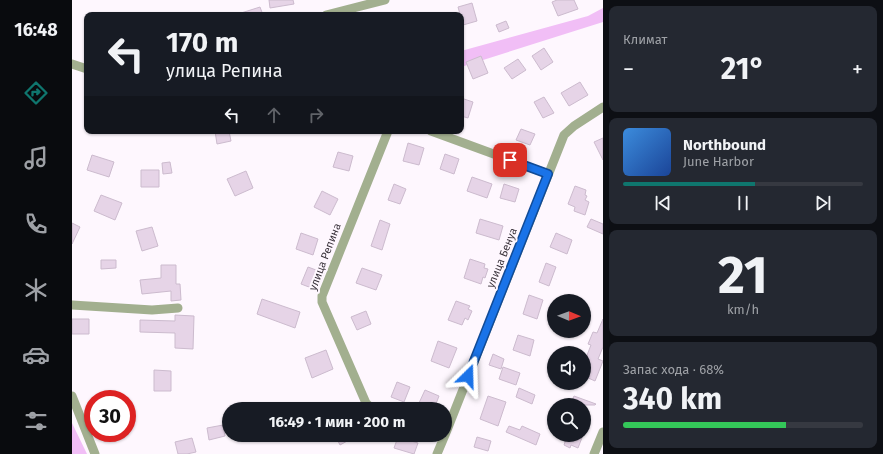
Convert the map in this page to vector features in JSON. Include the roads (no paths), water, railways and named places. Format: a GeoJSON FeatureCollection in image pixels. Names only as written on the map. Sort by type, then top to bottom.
{"type":"FeatureCollection","features":[{"type":"Feature","properties":{"kind":"street"},"geometry":{"type":"LineString","coordinates":[[338,12],[385,0]]}},
{"type":"Feature","properties":{"kind":"street"},"geometry":{"type":"LineString","coordinates":[[72,64],[84,68]]}},
{"type":"Feature","properties":{"kind":"street","name":"улица Бенуа"},"geometry":{"type":"LineString","coordinates":[[452,416],[564,135],[574,126],[603,107]]}},
{"type":"Feature","properties":{"kind":"street","name":"улица Репина"},"geometry":{"type":"LineString","coordinates":[[366,402],[322,302],[322,296],[387,134]]}},
{"type":"Feature","properties":{"kind":"street"},"geometry":{"type":"LineString","coordinates":[[439,134],[548,174]]}},
{"type":"Feature","properties":{"kind":"street"},"geometry":{"type":"LineString","coordinates":[[72,305],[152,310],[178,308]]}},
{"type":"Feature","properties":{"kind":"street"},"geometry":{"type":"LineString","coordinates":[[72,396],[95,454]]}},
{"type":"Feature","properties":{"kind":"street"},"geometry":{"type":"LineString","coordinates":[[594,454],[603,432]]}},
{"type":"Feature","properties":{"kind":"street","name":"улица Бенуа"},"geometry":{"type":"LineString","coordinates":[[437,454],[442,442]]}}]}
